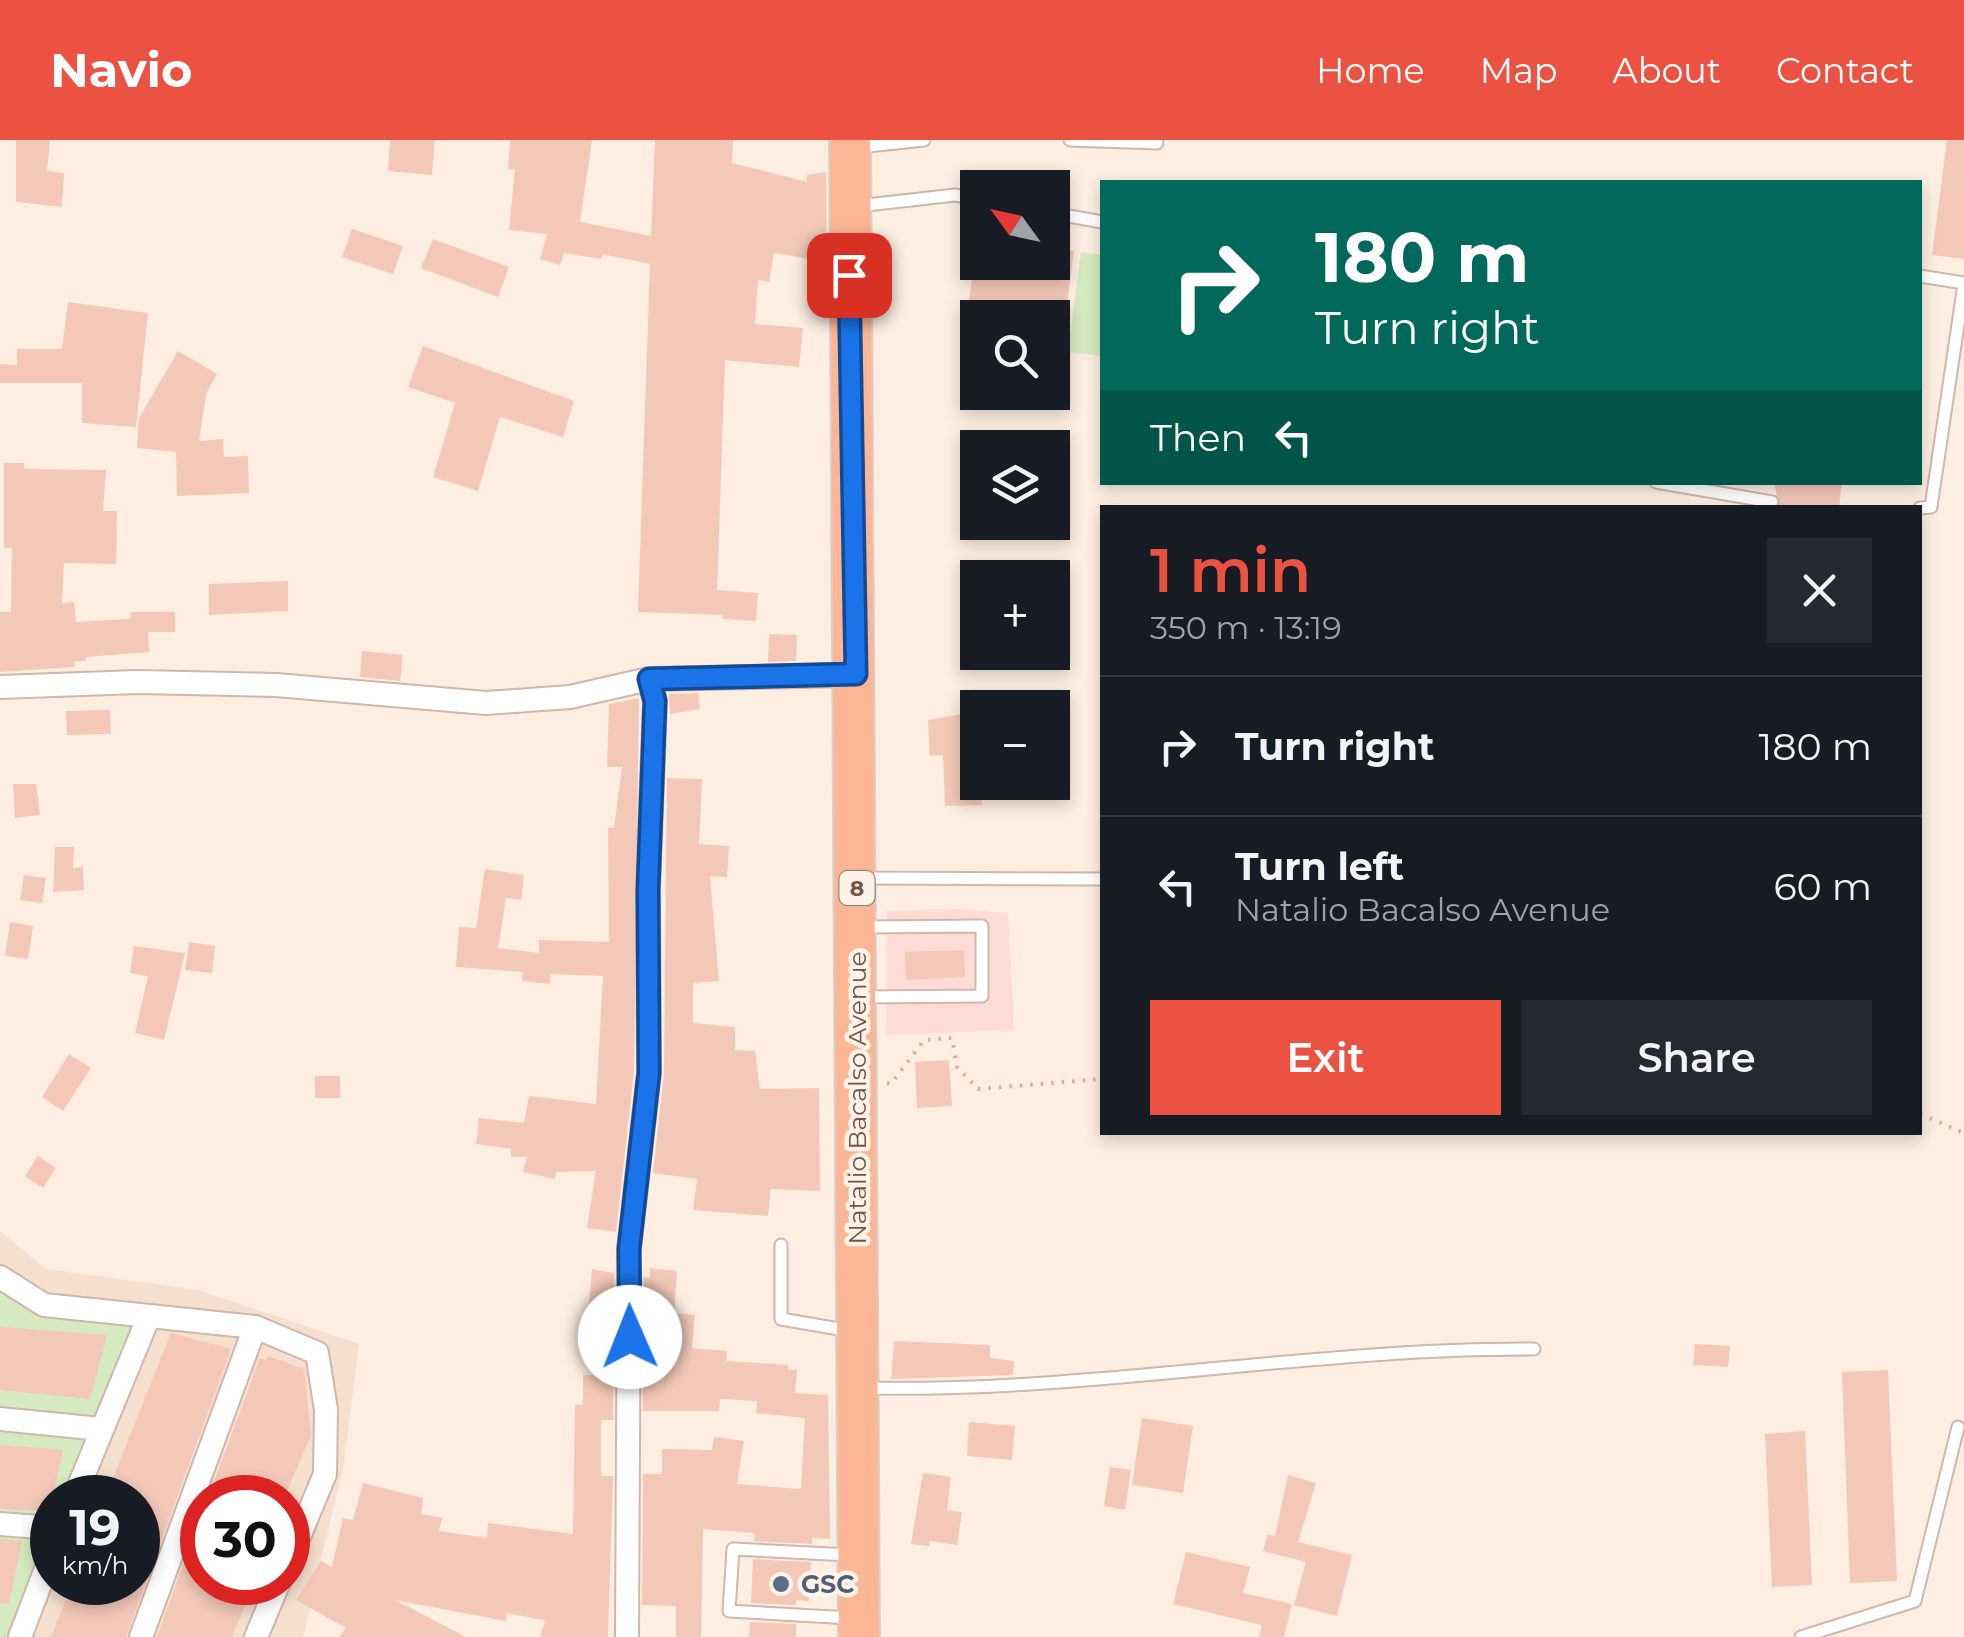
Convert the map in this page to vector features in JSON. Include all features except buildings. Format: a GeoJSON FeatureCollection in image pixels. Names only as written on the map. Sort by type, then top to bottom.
{"type":"FeatureCollection","features":[{"type":"Feature","properties":{"kind":"highway","name":"Natalio Bacalso Avenue"},"geometry":{"type":"LineString","coordinates":[[850,144],[859,1628]]}},
{"type":"Feature","properties":{"kind":"street"},"geometry":{"type":"LineString","coordinates":[[0,687],[138,682],[276,685],[486,702],[570,697],[649,679],[856,674]]}},
{"type":"Feature","properties":{"kind":"street"},"geometry":{"type":"LineString","coordinates":[[627,1637],[629,1249],[649,1073],[648,890],[655,701],[649,679]]}},
{"type":"Feature","properties":{"kind":"street"},"geometry":{"type":"LineString","coordinates":[[0,1277],[44,1305],[255,1327],[317,1354],[326,1410],[325,1474],[310,1510]]}},
{"type":"Feature","properties":{"kind":"street"},"geometry":{"type":"LineString","coordinates":[[83,1475],[149,1316]]}},
{"type":"Feature","properties":{"kind":"street"},"geometry":{"type":"LineString","coordinates":[[141,1637],[255,1327]]}},
{"type":"Feature","properties":{"kind":"street"},"geometry":{"type":"LineString","coordinates":[[0,1419],[101,1429]]}},
{"type":"Feature","properties":{"kind":"street"},"geometry":{"type":"LineString","coordinates":[[0,1524],[30,1526]]}},
{"type":"Feature","properties":{"kind":"street"},"geometry":{"type":"LineString","coordinates":[[0,1623],[22,1631],[32,1605]]}},
{"type":"Feature","properties":{"kind":"street"},"geometry":{"type":"LineString","coordinates":[[256,1637],[269,1605]]}},
{"type":"Feature","properties":{"kind":"lane"},"geometry":{"type":"LineString","coordinates":[[850,144],[924,140]]}},
{"type":"Feature","properties":{"kind":"lane"},"geometry":{"type":"LineString","coordinates":[[1070,140],[1157,143]]}},
{"type":"Feature","properties":{"kind":"lane"},"geometry":{"type":"LineString","coordinates":[[850,207],[960,196]]}},
{"type":"Feature","properties":{"kind":"lane"},"geometry":{"type":"LineString","coordinates":[[1070,216],[1100,222]]}},
{"type":"Feature","properties":{"kind":"lane"},"geometry":{"type":"LineString","coordinates":[[1922,276],[1964,284],[1931,508],[1922,508]]}},
{"type":"Feature","properties":{"kind":"lane"},"geometry":{"type":"LineString","coordinates":[[1673,485],[1772,502]]}},
{"type":"Feature","properties":{"kind":"lane"},"geometry":{"type":"LineString","coordinates":[[856,878],[1100,878]]}},
{"type":"Feature","properties":{"kind":"lane"},"geometry":{"type":"LineString","coordinates":[[857,927],[982,926],[982,996],[857,997]]}},
{"type":"Feature","properties":{"kind":"lane"},"geometry":{"type":"LineString","coordinates":[[781,1245],[781,1320],[858,1332]]}},
{"type":"Feature","properties":{"kind":"lane"},"geometry":{"type":"LineString","coordinates":[[858,1388],[963,1390],[1380,1352],[1534,1349]]}},
{"type":"Feature","properties":{"kind":"lane"},"geometry":{"type":"LineString","coordinates":[[1802,1637],[1915,1602],[1958,1427]]}},
{"type":"Feature","properties":{"kind":"lane"},"geometry":{"type":"LineString","coordinates":[[858,1556],[733,1549],[729,1612],[859,1628]]}},
{"type":"Feature","properties":{"kind":"path"},"geometry":{"type":"LineString","coordinates":[[858,1078],[891,1084],[924,1040],[952,1038],[956,1067],[978,1088],[1100,1078]]}},
{"type":"Feature","properties":{"kind":"path"},"geometry":{"type":"LineString","coordinates":[[1922,1115],[1964,1133]]}},
{"type":"Feature","properties":{"kind":"shaded area"},"geometry":{"type":"Polygon","coordinates":[[[959,909],[1008,913],[1014,1030],[886,1035],[887,911],[959,909]]]}},
{"type":"Feature","properties":{"kind":"shaded area"},"geometry":{"type":"Polygon","coordinates":[[[0,1231],[46,1269],[198,1290],[359,1344],[344,1463],[303,1637],[0,1637],[0,1231]]]}},
{"type":"Feature","properties":{"kind":"green space"},"geometry":{"type":"Polygon","coordinates":[[[1081,252],[1100,255],[1100,356],[1070,352],[1081,252]]]}},
{"type":"Feature","properties":{"kind":"green space"},"geometry":{"type":"Polygon","coordinates":[[[0,1277],[44,1305],[149,1316],[83,1475],[30,1475],[32,1605],[20,1637],[0,1637],[0,1277]]]}},
{"type":"Feature","properties":{"kind":"place","name":"GSC"},"geometry":{"type":"Point","coordinates":[781,1584]}},
{"type":"Feature","properties":{"kind":"route"},"geometry":{"type":"LineString","coordinates":[[630,1337],[629,1249],[649,1073],[648,890],[655,701],[649,679],[723,674],[856,674],[849,275]]}}]}
